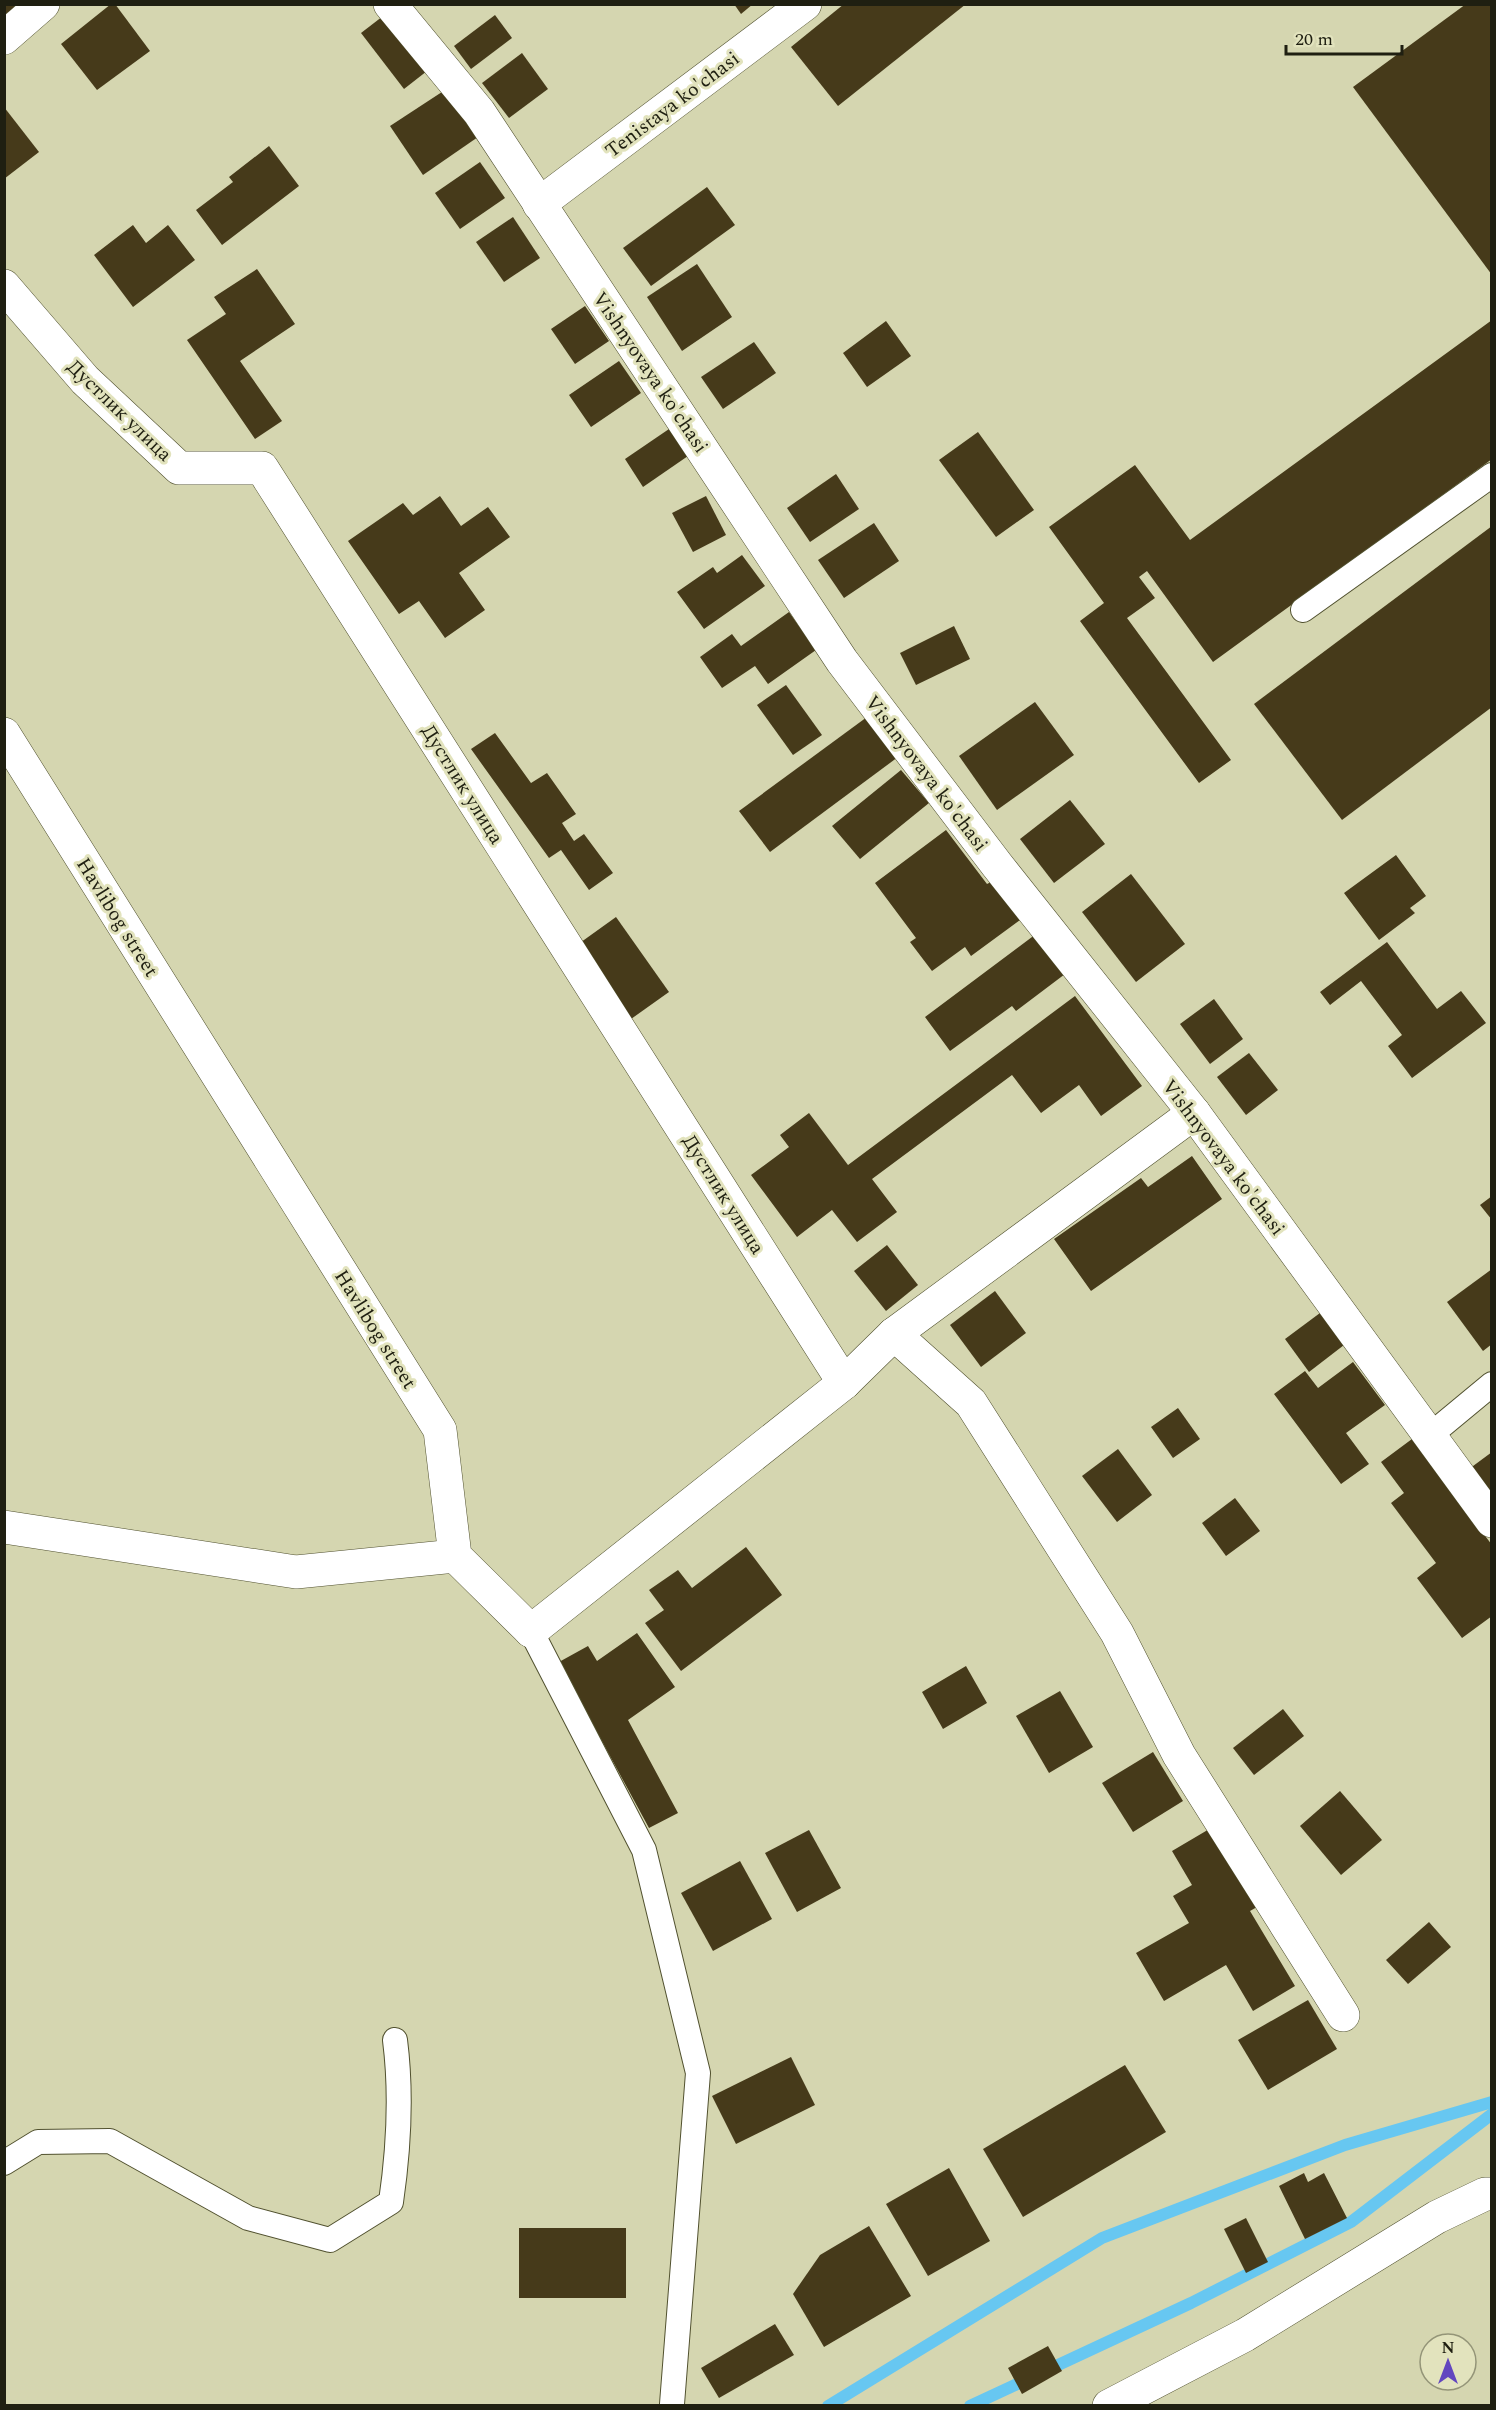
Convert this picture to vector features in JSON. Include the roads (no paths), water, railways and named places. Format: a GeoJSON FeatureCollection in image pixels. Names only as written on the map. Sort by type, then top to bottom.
{"type":"FeatureCollection","features":[{"type":"Feature","properties":{"kind":"street"},"geometry":{"type":"LineString","coordinates":[[4,38],[43,4]]}},
{"type":"Feature","properties":{"kind":"street","name":"Vishnyovaya ko'chasi"},"geometry":{"type":"LineString","coordinates":[[390,4],[479,112],[842,661],[997,865],[1194,1113],[1491,1521]]}},
{"type":"Feature","properties":{"kind":"street","name":"Tenistaya ko'chasi"},"geometry":{"type":"LineString","coordinates":[[539,204],[805,4]]}},
{"type":"Feature","properties":{"kind":"street","name":"Дустлик улица"},"geometry":{"type":"LineString","coordinates":[[4,286],[85,380],[179,468],[261,468],[844,1383]]}},
{"type":"Feature","properties":{"kind":"street","name":"Hаvlibog street"},"geometry":{"type":"LineString","coordinates":[[4,734],[440,1430],[455,1556]]}},
{"type":"Feature","properties":{"kind":"street"},"geometry":{"type":"LineString","coordinates":[[4,1527],[296,1572],[455,1556],[531,1632],[844,1383],[894,1334],[1194,1113]]}},
{"type":"Feature","properties":{"kind":"street"},"geometry":{"type":"LineString","coordinates":[[894,1334],[971,1403],[1117,1633],[1179,1755],[1343,2015]]}},
{"type":"Feature","properties":{"kind":"street"},"geometry":{"type":"LineString","coordinates":[[1109,2406],[1245,2335],[1437,2217],[1485,2194],[1491,2194]]}},
{"type":"Feature","properties":{"kind":"lane"},"geometry":{"type":"LineString","coordinates":[[1303,610],[1491,475]]}},
{"type":"Feature","properties":{"kind":"lane"},"geometry":{"type":"LineString","coordinates":[[1428,1437],[1491,1384]]}},
{"type":"Feature","properties":{"kind":"lane"},"geometry":{"type":"LineString","coordinates":[[531,1632],[644,1850],[698,2073],[672,2404]]}},
{"type":"Feature","properties":{"kind":"lane"},"geometry":{"type":"LineString","coordinates":[[4,2163],[38,2142],[110,2141],[248,2218],[330,2240],[391,2202],[399,2145],[399,2072],[395,2040]]}},
{"type":"Feature","properties":{"kind":"waterway"},"geometry":{"type":"LineString","coordinates":[[828,2406],[1102,2238],[1345,2145],[1492,2102]]}},
{"type":"Feature","properties":{"kind":"waterway"},"geometry":{"type":"LineString","coordinates":[[970,2406],[1191,2303],[1351,2222],[1492,2114]]}}]}
